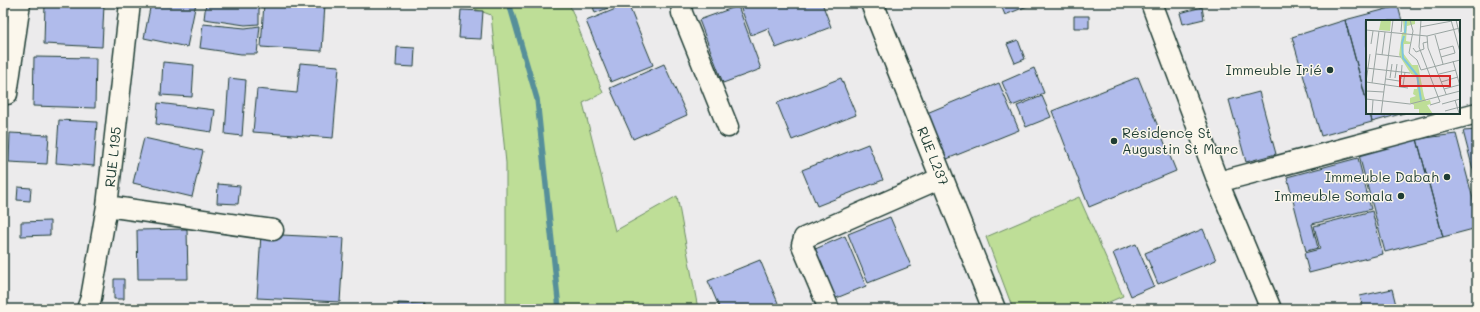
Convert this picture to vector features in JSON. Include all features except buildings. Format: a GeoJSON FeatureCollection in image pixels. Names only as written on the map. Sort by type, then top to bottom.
{"type":"FeatureCollection","features":[{"type":"Feature","properties":{"kind":"street"},"geometry":{"type":"LineString","coordinates":[[7,94],[20,3]]}},
{"type":"Feature","properties":{"kind":"street","name":"RUE L195"},"geometry":{"type":"LineString","coordinates":[[87,309],[92,298],[107,206],[130,3]]}},
{"type":"Feature","properties":{"kind":"street"},"geometry":{"type":"LineString","coordinates":[[681,3],[682,13],[728,127]]}},
{"type":"Feature","properties":{"kind":"street","name":"RUE L237"},"geometry":{"type":"LineString","coordinates":[[872,3],[994,309]]}},
{"type":"Feature","properties":{"kind":"street"},"geometry":{"type":"LineString","coordinates":[[1151,3],[1218,182],[1271,309]]}},
{"type":"Feature","properties":{"kind":"street"},"geometry":{"type":"LineString","coordinates":[[1218,182],[1477,113]]}},
{"type":"Feature","properties":{"kind":"street"},"geometry":{"type":"LineString","coordinates":[[829,309],[802,245],[804,238],[941,178]]}},
{"type":"Feature","properties":{"kind":"street"},"geometry":{"type":"LineString","coordinates":[[107,206],[273,230]]}},
{"type":"Feature","properties":{"kind":"green space"},"geometry":{"type":"Polygon","coordinates":[[[459,3],[569,3],[603,93],[583,103],[615,231],[677,196],[698,309],[506,309],[506,163],[491,15],[459,3]]]}},
{"type":"Feature","properties":{"kind":"green space"},"geometry":{"type":"Polygon","coordinates":[[[1079,197],[1123,296],[1093,309],[1013,309],[986,237],[1079,197]]]}},
{"type":"Feature","properties":{"kind":"waterway"},"geometry":{"type":"LineString","coordinates":[[509,3],[537,99],[559,309]]}},
{"type":"Feature","properties":{"kind":"place","name":"Immeuble Irié"},"geometry":{"type":"Point","coordinates":[1330,70]}},
{"type":"Feature","properties":{"kind":"place","name":"Résidence St Augustin St Marc"},"geometry":{"type":"Point","coordinates":[1114,141]}},
{"type":"Feature","properties":{"kind":"place","name":"Immeuble Dabah"},"geometry":{"type":"Point","coordinates":[1447,177]}},
{"type":"Feature","properties":{"kind":"place","name":"Immeuble Somala"},"geometry":{"type":"Point","coordinates":[1401,196]}}]}
